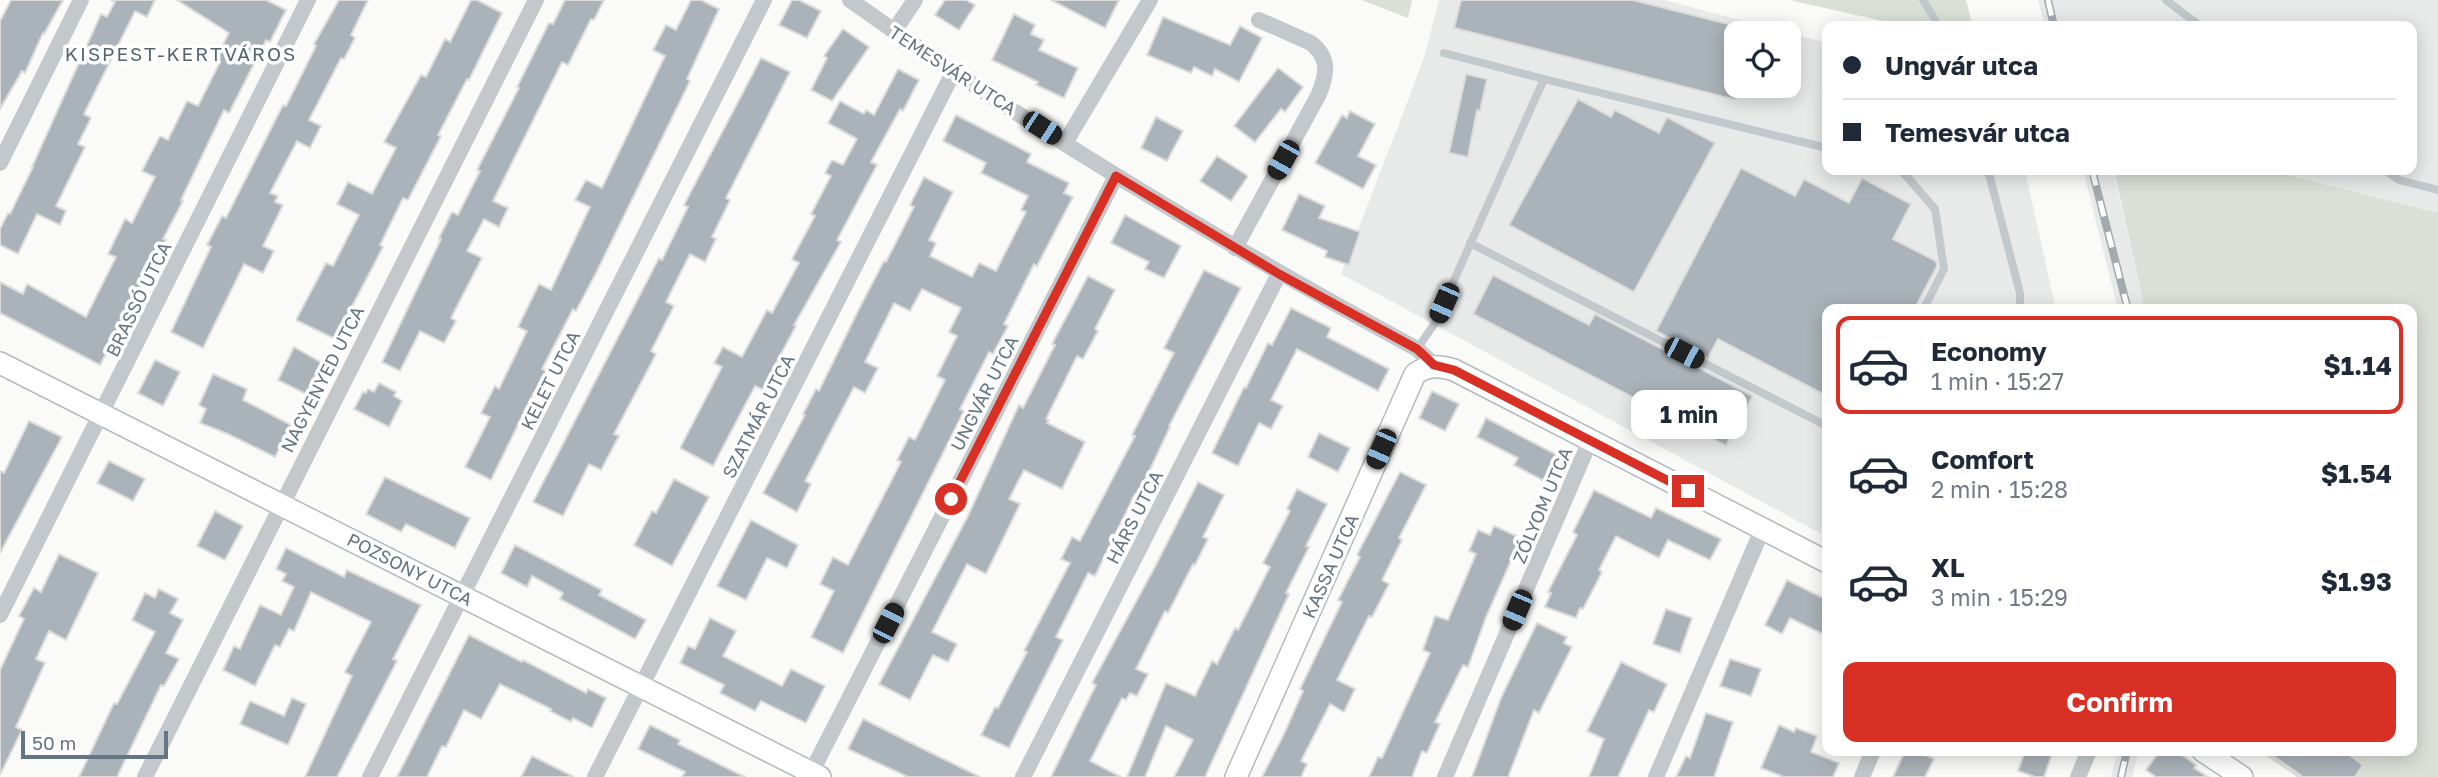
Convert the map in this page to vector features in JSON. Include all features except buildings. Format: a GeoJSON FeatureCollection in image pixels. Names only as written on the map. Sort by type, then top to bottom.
{"type":"FeatureCollection","features":[{"type":"Feature","properties":{"kind":"street"},"geometry":{"type":"LineString","coordinates":[[0,163],[81,0]]}},
{"type":"Feature","properties":{"kind":"street","name":"BRASSÓ UTCA"},"geometry":{"type":"LineString","coordinates":[[0,615],[308,0]]}},
{"type":"Feature","properties":{"kind":"street","name":"NAGYENYED UTCA"},"geometry":{"type":"LineString","coordinates":[[145,777],[536,0]]}},
{"type":"Feature","properties":{"kind":"street","name":"KELET UTCA"},"geometry":{"type":"LineString","coordinates":[[370,777],[764,0]]}},
{"type":"Feature","properties":{"kind":"street","name":"TEMESVÁR UTCA"},"geometry":{"type":"LineString","coordinates":[[850,0],[1116,176],[1279,274],[1417,349],[1434,365],[1454,370],[1822,560]]}},
{"type":"Feature","properties":{"kind":"street"},"geometry":{"type":"LineString","coordinates":[[894,31],[915,0]]}},
{"type":"Feature","properties":{"kind":"street"},"geometry":{"type":"LineString","coordinates":[[1065,143],[1150,0]]}},
{"type":"Feature","properties":{"kind":"street"},"geometry":{"type":"LineString","coordinates":[[1235,248],[1319,94],[1326,76],[1326,62],[1318,48],[1259,20]]}},
{"type":"Feature","properties":{"kind":"street","name":"SZATMÁR UTCA"},"geometry":{"type":"LineString","coordinates":[[595,777],[954,71]]}},
{"type":"Feature","properties":{"kind":"street","name":"UNGVÁR UTCA"},"geometry":{"type":"LineString","coordinates":[[814,775],[1116,176]]}},
{"type":"Feature","properties":{"kind":"street","name":"HÁRS UTCA"},"geometry":{"type":"LineString","coordinates":[[1023,777],[1279,274]]}},
{"type":"Feature","properties":{"kind":"street","name":"POZSONY UTCA"},"geometry":{"type":"LineString","coordinates":[[0,363],[814,775]]}},
{"type":"Feature","properties":{"kind":"street","name":"KASSA UTCA"},"geometry":{"type":"LineString","coordinates":[[1237,777],[1415,374],[1434,365]]}},
{"type":"Feature","properties":{"kind":"street","name":"ZÓLYOM UTCA"},"geometry":{"type":"LineString","coordinates":[[1446,777],[1590,441]]}},
{"type":"Feature","properties":{"kind":"street"},"geometry":{"type":"LineString","coordinates":[[1656,777],[1762,530]]}},
{"type":"Feature","properties":{"kind":"street"},"geometry":{"type":"LineString","coordinates":[[1862,777],[1871,756]]}},
{"type":"Feature","properties":{"kind":"street"},"geometry":{"type":"LineString","coordinates":[[2078,777],[2087,756]]}},
{"type":"Feature","properties":{"kind":"street"},"geometry":{"type":"LineString","coordinates":[[2210,756],[2242,777]]}},
{"type":"Feature","properties":{"kind":"lane"},"geometry":{"type":"LineString","coordinates":[[1923,0],[1936,21]]}},
{"type":"Feature","properties":{"kind":"lane"},"geometry":{"type":"LineString","coordinates":[[2166,0],[2193,21]]}},
{"type":"Feature","properties":{"kind":"lane"},"geometry":{"type":"LineString","coordinates":[[1444,53],[1822,147]]}},
{"type":"Feature","properties":{"kind":"lane"},"geometry":{"type":"LineString","coordinates":[[1417,349],[1435,323],[1544,79]]}},
{"type":"Feature","properties":{"kind":"lane"},"geometry":{"type":"LineString","coordinates":[[1905,175],[1935,209],[1943,257],[1944,269],[1926,304]]}},
{"type":"Feature","properties":{"kind":"lane"},"geometry":{"type":"LineString","coordinates":[[1989,175],[2021,293],[2020,304]]}},
{"type":"Feature","properties":{"kind":"lane"},"geometry":{"type":"LineString","coordinates":[[2392,175],[2399,180],[2438,190]]}},
{"type":"Feature","properties":{"kind":"lane"},"geometry":{"type":"LineString","coordinates":[[1470,243],[1822,423]]}},
{"type":"Feature","properties":{"kind":"shaded area"},"geometry":{"type":"Polygon","coordinates":[[[1361,0],[1412,0],[1408,18],[1361,0]]]}},
{"type":"Feature","properties":{"kind":"shaded area"},"geometry":{"type":"Polygon","coordinates":[[[1439,0],[1664,0],[1744,21],[1724,21],[1724,98],[1801,98],[1801,36],[1822,42],[1822,175],[2026,175],[2055,304],[1822,304],[1822,534],[1341,274],[1425,54],[1439,0]]]}},
{"type":"Feature","properties":{"kind":"shaded area"},"geometry":{"type":"Polygon","coordinates":[[[1789,0],[1966,0],[1972,21],[1883,21],[1789,0]]]}},
{"type":"Feature","properties":{"kind":"shaded area"},"geometry":{"type":"Polygon","coordinates":[[[2038,0],[2438,0],[2438,213],[2287,175],[2417,175],[2417,21],[2044,21],[2038,0]]]}},
{"type":"Feature","properties":{"kind":"shaded area"},"geometry":{"type":"Polygon","coordinates":[[[2084,175],[2114,175],[2144,304],[2116,304],[2084,175]]]}},
{"type":"Feature","properties":{"kind":"shaded area"},"geometry":{"type":"Polygon","coordinates":[[[2115,175],[2287,175],[2438,213],[2438,777],[2297,777],[2266,756],[2417,756],[2417,304],[2144,304],[2115,175]]]}},
{"type":"Feature","properties":{"kind":"shaded area"},"geometry":{"type":"Polygon","coordinates":[[[2117,756],[2138,756],[2132,777],[2111,777],[2117,756]]]}},
{"type":"Feature","properties":{"kind":"railway"},"geometry":{"type":"LineString","coordinates":[[2048,0],[2053,21]]}},
{"type":"Feature","properties":{"kind":"railway"},"geometry":{"type":"LineString","coordinates":[[2093,175],[2126,304]]}},
{"type":"Feature","properties":{"kind":"railway"},"geometry":{"type":"LineString","coordinates":[[2121,777],[2126,756]]}},
{"type":"Feature","properties":{"kind":"district","name":"KISPEST-KERTVÁROS"},"geometry":{"type":"Point","coordinates":[181,53]}},
{"type":"Feature","properties":{"kind":"route"},"geometry":{"type":"LineString","coordinates":[[951,499],[1116,176],[1279,274],[1417,349],[1434,365],[1454,370],[1688,491]]}}]}
